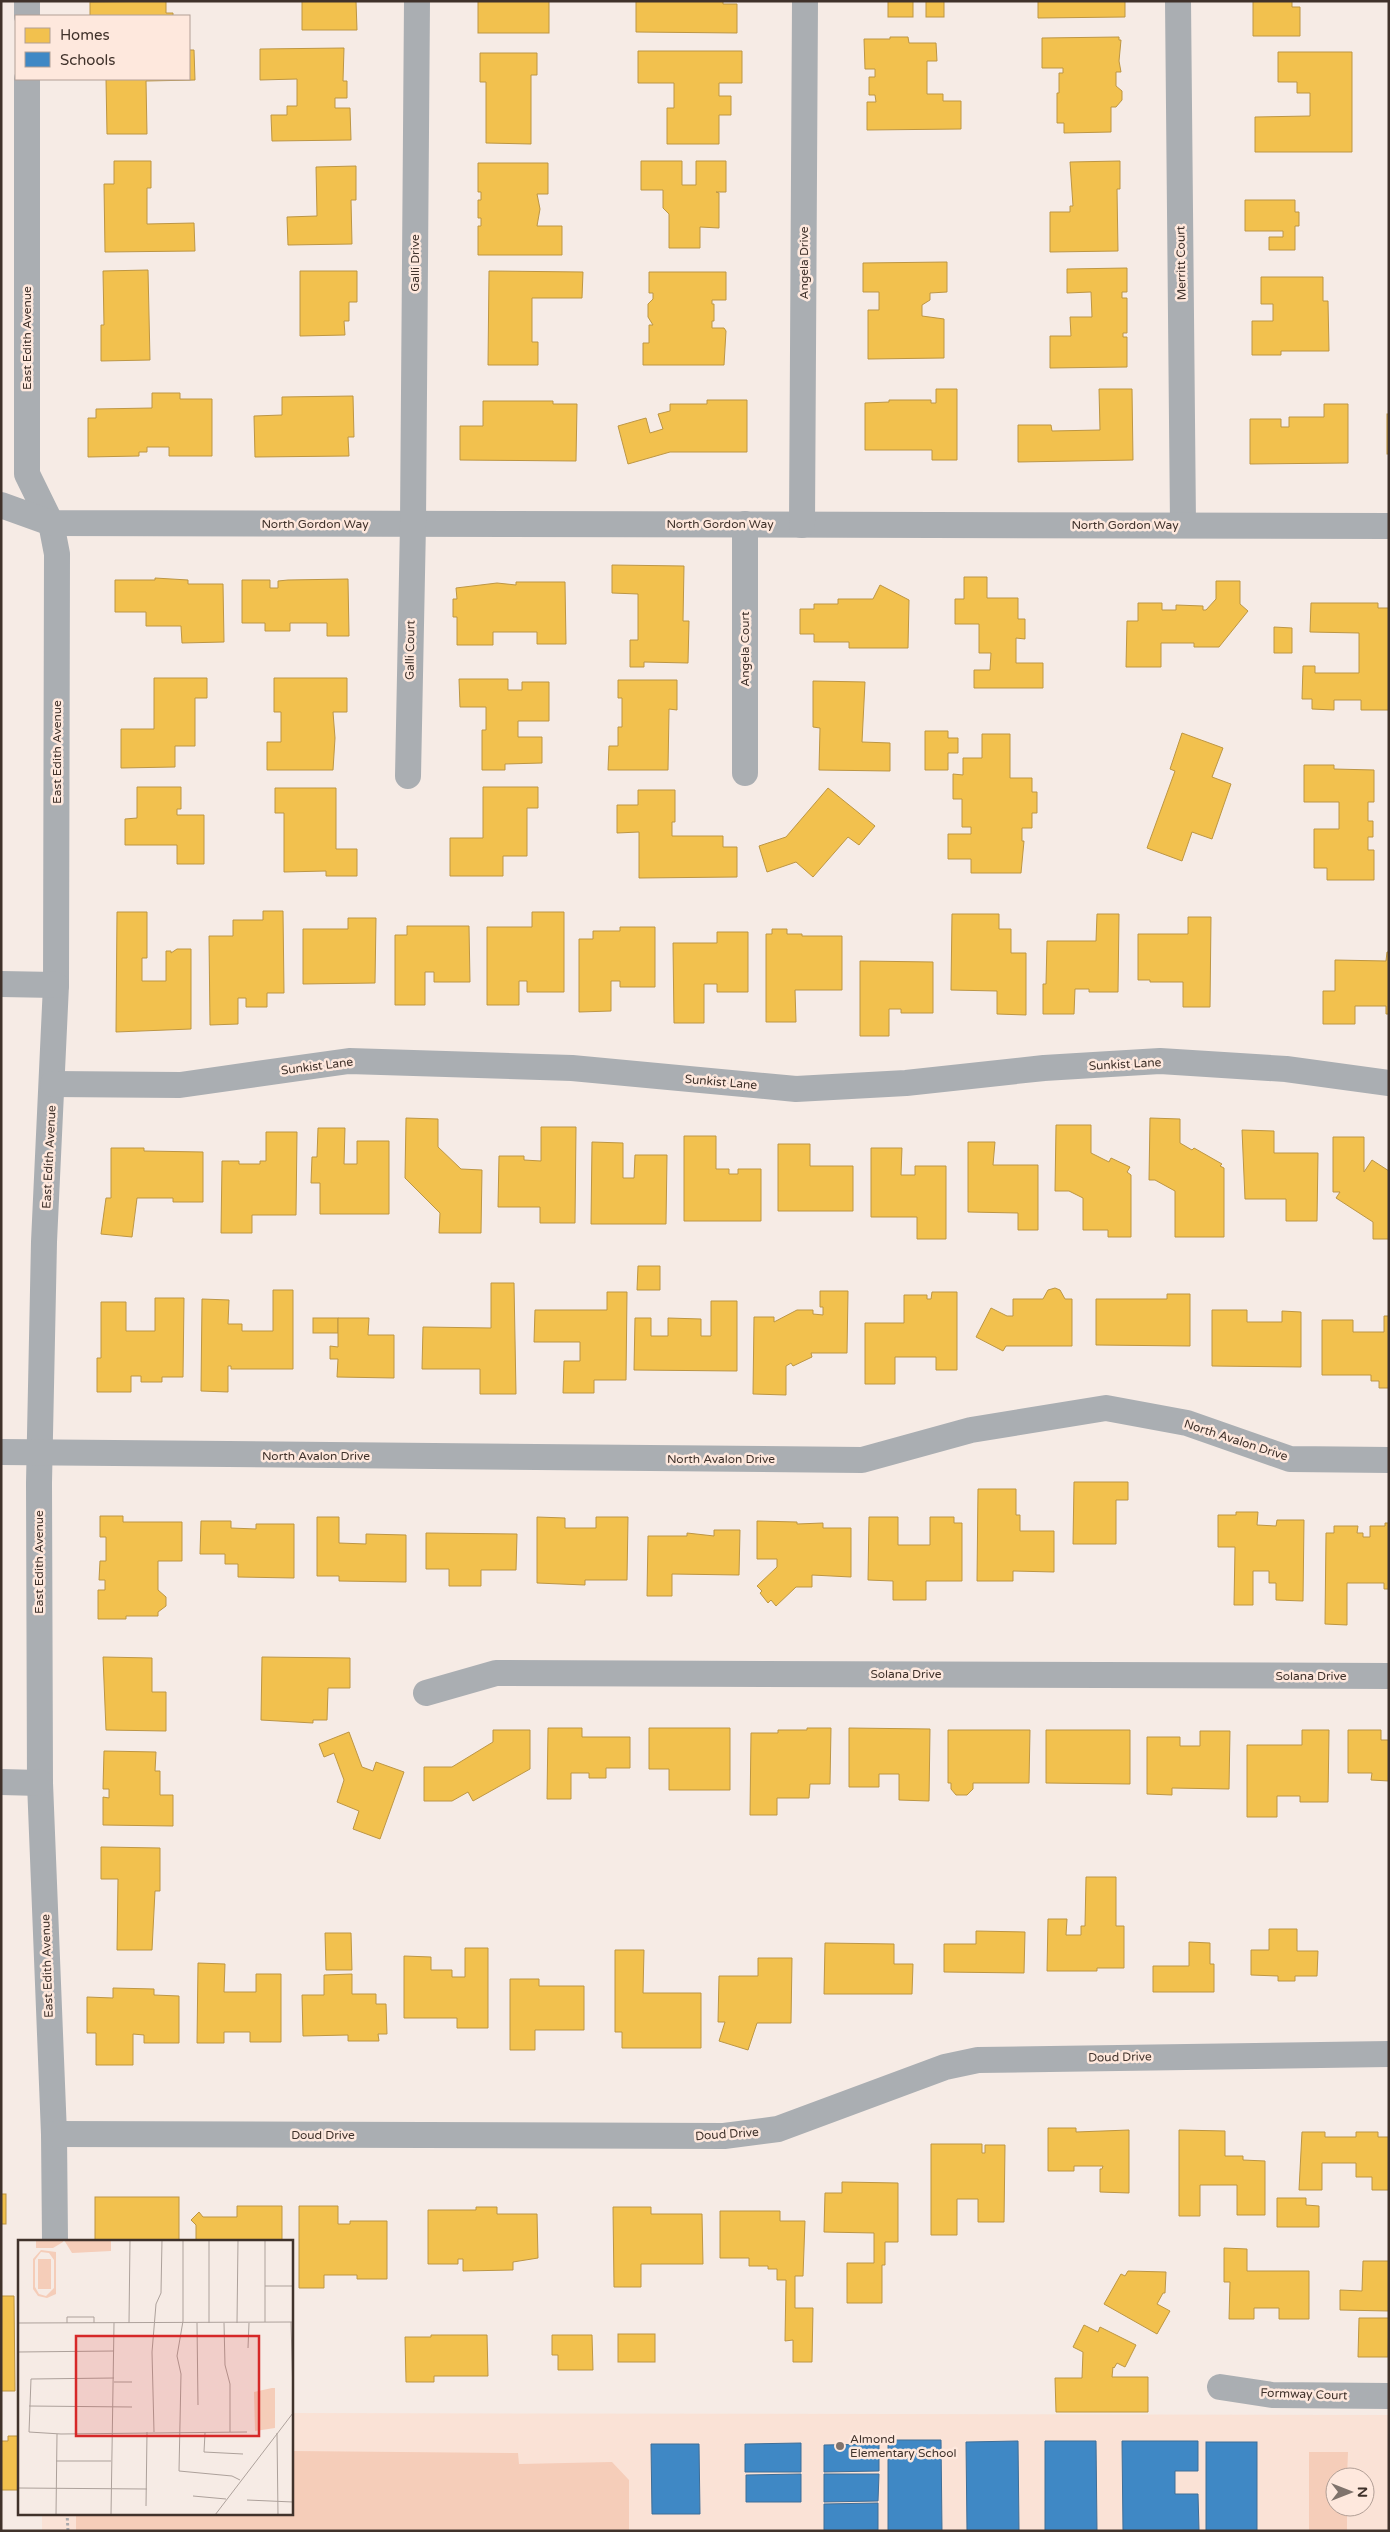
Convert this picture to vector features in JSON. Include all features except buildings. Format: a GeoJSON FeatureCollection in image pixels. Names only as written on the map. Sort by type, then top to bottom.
{"type":"FeatureCollection","features":[{"type":"Feature","properties":{"kind":"street"},"geometry":{"type":"LineString","coordinates":[[27,1],[27,15]]}},
{"type":"Feature","properties":{"kind":"street","name":"Galli Drive"},"geometry":{"type":"LineString","coordinates":[[413,524],[417,1]]}},
{"type":"Feature","properties":{"kind":"street","name":"Angela Drive"},"geometry":{"type":"LineString","coordinates":[[802,525],[805,1]]}},
{"type":"Feature","properties":{"kind":"street","name":"Merritt Court"},"geometry":{"type":"LineString","coordinates":[[1178,1],[1183,525]]}},
{"type":"Feature","properties":{"kind":"street","name":"East Edith Avenue"},"geometry":{"type":"LineString","coordinates":[[27,80],[27,474],[52,523],[57,554],[56,985],[53,1084],[44,1242],[40,1454],[40,1783],[54,2134],[55,2240]]}},
{"type":"Feature","properties":{"kind":"street","name":"North Gordon Way"},"geometry":{"type":"LineString","coordinates":[[1,505],[52,523],[1389,526]]}},
{"type":"Feature","properties":{"kind":"street","name":"Galli Court"},"geometry":{"type":"LineString","coordinates":[[408,776],[413,524]]}},
{"type":"Feature","properties":{"kind":"street","name":"Angela Court"},"geometry":{"type":"LineString","coordinates":[[745,524],[745,773]]}},
{"type":"Feature","properties":{"kind":"street"},"geometry":{"type":"LineString","coordinates":[[1,984],[56,985]]}},
{"type":"Feature","properties":{"kind":"street","name":"Sunkist Lane"},"geometry":{"type":"LineString","coordinates":[[53,1084],[180,1085],[349,1061],[572,1068],[796,1089],[906,1083],[1044,1068],[1160,1061],[1286,1069],[1389,1083]]}},
{"type":"Feature","properties":{"kind":"street","name":"North Avalon Drive"},"geometry":{"type":"LineString","coordinates":[[1,1452],[40,1454],[862,1460],[972,1430],[1106,1408],[1187,1423],[1290,1459],[1389,1460]]}},
{"type":"Feature","properties":{"kind":"street","name":"Solana Drive"},"geometry":{"type":"LineString","coordinates":[[426,1693],[496,1673],[1389,1676]]}},
{"type":"Feature","properties":{"kind":"street"},"geometry":{"type":"LineString","coordinates":[[1,1782],[40,1783]]}},
{"type":"Feature","properties":{"kind":"street","name":"Doud Drive"},"geometry":{"type":"LineString","coordinates":[[54,2134],[724,2136],[778,2128],[945,2067],[978,2060],[1389,2054]]}},
{"type":"Feature","properties":{"kind":"street","name":"Formway Court"},"geometry":{"type":"LineString","coordinates":[[1220,2387],[1272,2395],[1389,2396]]}},
{"type":"Feature","properties":{"kind":"path"},"geometry":{"type":"LineString","coordinates":[[67,2514],[68,2531]]}},
{"type":"Feature","properties":{"kind":"shaded area","name":"Almond Elementary School"},"geometry":{"type":"Polygon","coordinates":[[[292,2413],[1389,2415],[1389,2531],[42,2531],[42,2514],[292,2514],[292,2413]]]}},
{"type":"Feature","properties":{"kind":"shaded area"},"geometry":{"type":"Polygon","coordinates":[[[292,2451],[518,2453],[519,2464],[612,2462],[629,2480],[629,2531],[76,2531],[76,2514],[292,2514],[292,2451]]]}},
{"type":"Feature","properties":{"kind":"shaded area"},"geometry":{"type":"Polygon","coordinates":[[[1309,2452],[1348,2452],[1347,2467],[1325,2467],[1325,2517],[1347,2517],[1347,2531],[1309,2531],[1309,2452]]]}},
{"type":"Feature","properties":{"kind":"place","name":"Almond Elementary School"},"geometry":{"type":"Point","coordinates":[840,2446]}}]}
